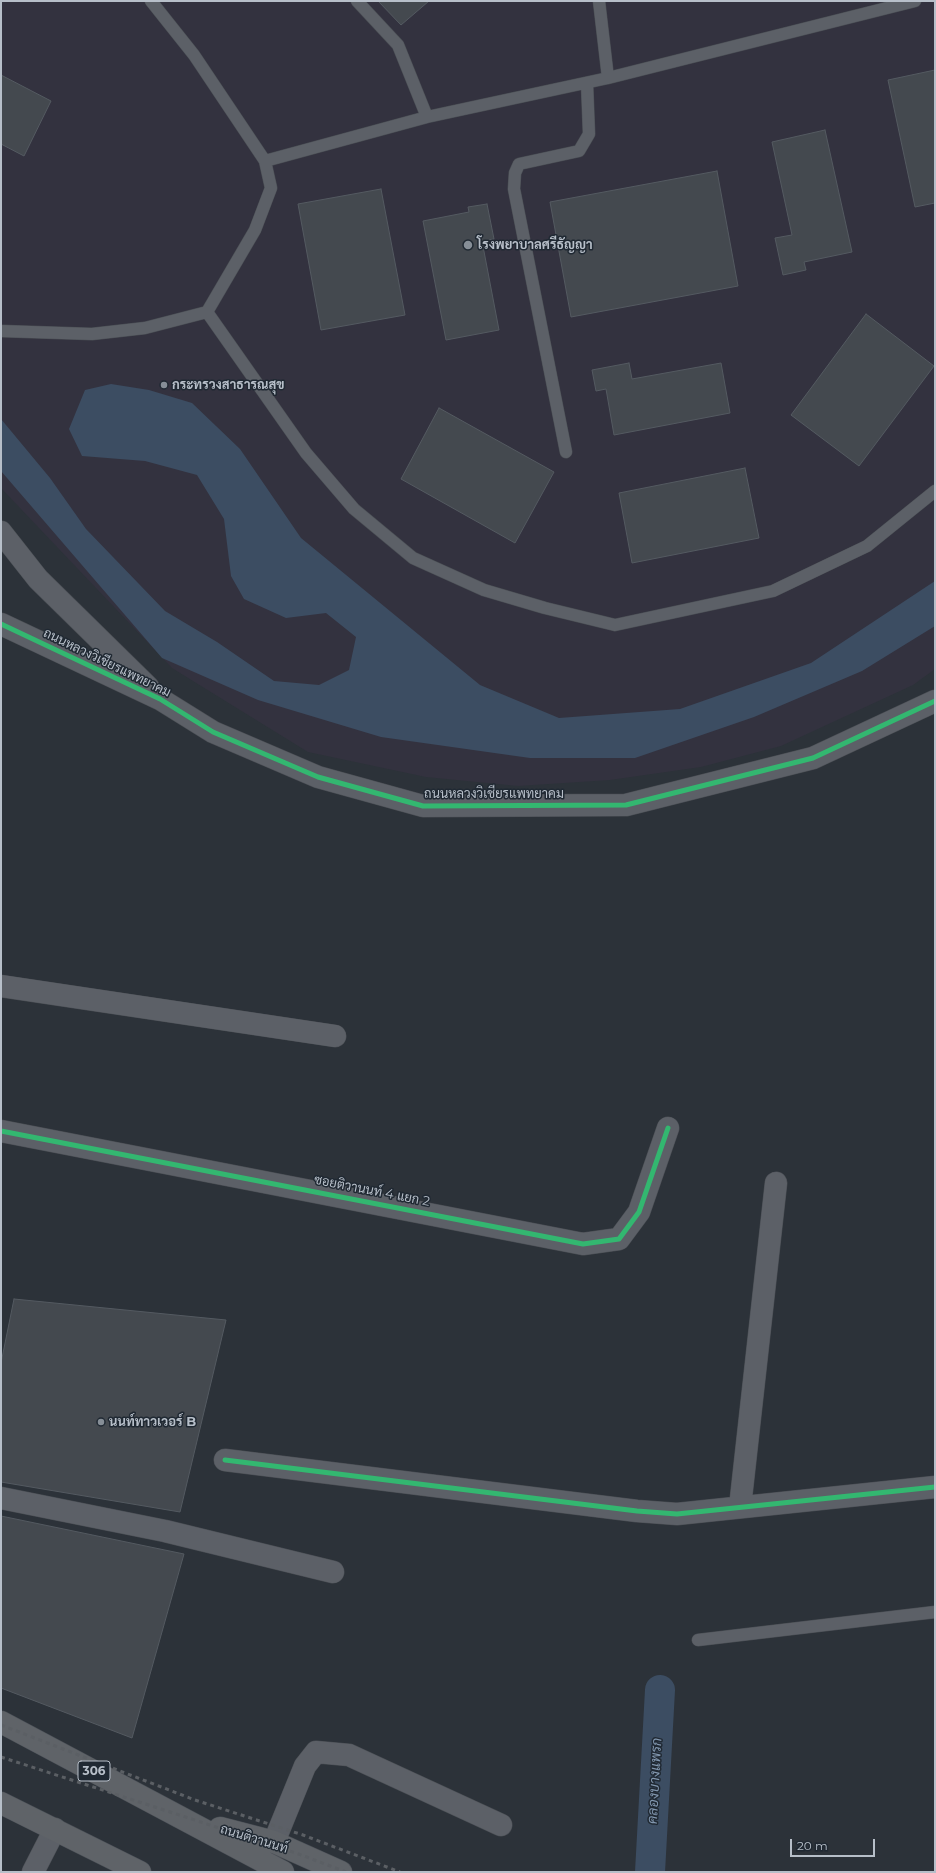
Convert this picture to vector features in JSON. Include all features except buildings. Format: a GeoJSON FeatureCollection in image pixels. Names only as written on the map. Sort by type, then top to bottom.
{"type":"FeatureCollection","features":[{"type":"Feature","properties":{"kind":"main road","name":"ถนนติวานนท์"},"geometry":{"type":"LineString","coordinates":[[1,1722],[188,1820],[283,1872]]}},
{"type":"Feature","properties":{"kind":"main road"},"geometry":{"type":"LineString","coordinates":[[1,1803],[140,1872]]}},
{"type":"Feature","properties":{"kind":"main road","name":"ถนนติวานนท์"},"geometry":{"type":"LineString","coordinates":[[188,1820],[274,1842],[341,1872]]}},
{"type":"Feature","properties":{"kind":"main road"},"geometry":{"type":"LineString","coordinates":[[95,1849],[153,1872]]}},
{"type":"Feature","properties":{"kind":"street","name":"ถนนหลวงวิเชียรแพทยาคม"},"geometry":{"type":"LineString","coordinates":[[1,532],[38,579],[160,699]]}},
{"type":"Feature","properties":{"kind":"street","name":"ถนนหลวงวิเชียรแพทยาคม"},"geometry":{"type":"LineString","coordinates":[[1,624],[160,699],[213,732],[318,777],[423,806],[626,804],[813,758],[935,701]]}},
{"type":"Feature","properties":{"kind":"street"},"geometry":{"type":"LineString","coordinates":[[1,986],[335,1036]]}},
{"type":"Feature","properties":{"kind":"street","name":"ซอยติวานนท์ 4 แยก 2"},"geometry":{"type":"LineString","coordinates":[[1,1131],[583,1244],[620,1239],[639,1212],[668,1128]]}},
{"type":"Feature","properties":{"kind":"street"},"geometry":{"type":"LineString","coordinates":[[740,1507],[776,1183]]}},
{"type":"Feature","properties":{"kind":"street"},"geometry":{"type":"LineString","coordinates":[[226,1460],[637,1511],[678,1514],[935,1487]]}},
{"type":"Feature","properties":{"kind":"street"},"geometry":{"type":"LineString","coordinates":[[1,1498],[165,1531],[333,1572]]}},
{"type":"Feature","properties":{"kind":"street"},"geometry":{"type":"LineString","coordinates":[[274,1842],[304,1766],[316,1752],[349,1755],[501,1825]]}},
{"type":"Feature","properties":{"kind":"street"},"geometry":{"type":"LineString","coordinates":[[33,1872],[55,1829]]}},
{"type":"Feature","properties":{"kind":"lane"},"geometry":{"type":"LineString","coordinates":[[1,331],[92,334],[145,328],[207,312],[255,230],[271,188],[265,161],[194,55],[151,1]]}},
{"type":"Feature","properties":{"kind":"lane"},"geometry":{"type":"LineString","coordinates":[[357,1],[398,45],[427,117]]}},
{"type":"Feature","properties":{"kind":"lane"},"geometry":{"type":"LineString","coordinates":[[599,1],[608,78]]}},
{"type":"Feature","properties":{"kind":"lane"},"geometry":{"type":"LineString","coordinates":[[265,161],[427,117],[587,83],[915,1]]}},
{"type":"Feature","properties":{"kind":"lane"},"geometry":{"type":"LineString","coordinates":[[566,452],[514,189],[515,173],[519,164],[579,151],[584,144],[589,134],[587,83]]}},
{"type":"Feature","properties":{"kind":"lane"},"geometry":{"type":"LineString","coordinates":[[207,312],[306,453],[354,509],[413,558],[484,590],[545,608],[615,625],[773,591],[867,546],[935,492]]}},
{"type":"Feature","properties":{"kind":"lane"},"geometry":{"type":"LineString","coordinates":[[698,1640],[935,1612]]}},
{"type":"Feature","properties":{"kind":"shaded area","name":"โรงพยาบาลศรีธัญญา"},"geometry":{"type":"Polygon","coordinates":[[[1,1],[935,1],[935,669],[913,685],[781,746],[701,767],[610,780],[518,786],[426,777],[308,752],[172,668],[1,488],[1,1]]]}},
{"type":"Feature","properties":{"kind":"shaded area"},"geometry":{"type":"Polygon","coordinates":[[[111,384],[149,390],[192,403],[240,449],[301,538],[480,685],[559,718],[680,709],[811,663],[935,581],[935,626],[862,671],[754,717],[635,758],[530,758],[381,737],[258,700],[162,658],[1,471],[1,419],[50,478],[86,529],[165,611],[217,642],[274,681],[319,685],[349,670],[356,637],[326,613],[286,618],[244,599],[231,576],[224,519],[197,475],[145,461],[82,456],[69,429],[85,390],[111,384]]]}},
{"type":"Feature","properties":{"kind":"waterway","name":"คลองบางแพรก"},"geometry":{"type":"LineString","coordinates":[[650,1872],[660,1690]]}},
{"type":"Feature","properties":{"kind":"railway"},"geometry":{"type":"LineString","coordinates":[[1,1725],[195,1800],[303,1835],[400,1872]]}},
{"type":"Feature","properties":{"kind":"railway"},"geometry":{"type":"LineString","coordinates":[[1,1757],[296,1853],[346,1872]]}},
{"type":"Feature","properties":{"kind":"cycle path"},"geometry":{"type":"LineString","coordinates":[[1,624],[160,699],[213,732],[318,777],[423,806],[626,805],[813,758],[935,701]]}},
{"type":"Feature","properties":{"kind":"cycle path"},"geometry":{"type":"LineString","coordinates":[[1,1131],[583,1244],[619,1239],[639,1212],[668,1128]]}},
{"type":"Feature","properties":{"kind":"cycle path"},"geometry":{"type":"LineString","coordinates":[[225,1460],[637,1511],[677,1514],[935,1487]]}},
{"type":"Feature","properties":{"kind":"place","name":"โรงพยาบาลศรีธัญญา"},"geometry":{"type":"Point","coordinates":[468,245]}},
{"type":"Feature","properties":{"kind":"place","name":"กระทรวงสาธารณสุข"},"geometry":{"type":"Point","coordinates":[164,385]}},
{"type":"Feature","properties":{"kind":"place","name":"นนท์ทาวเวอร์ B"},"geometry":{"type":"Point","coordinates":[101,1422]}}]}
